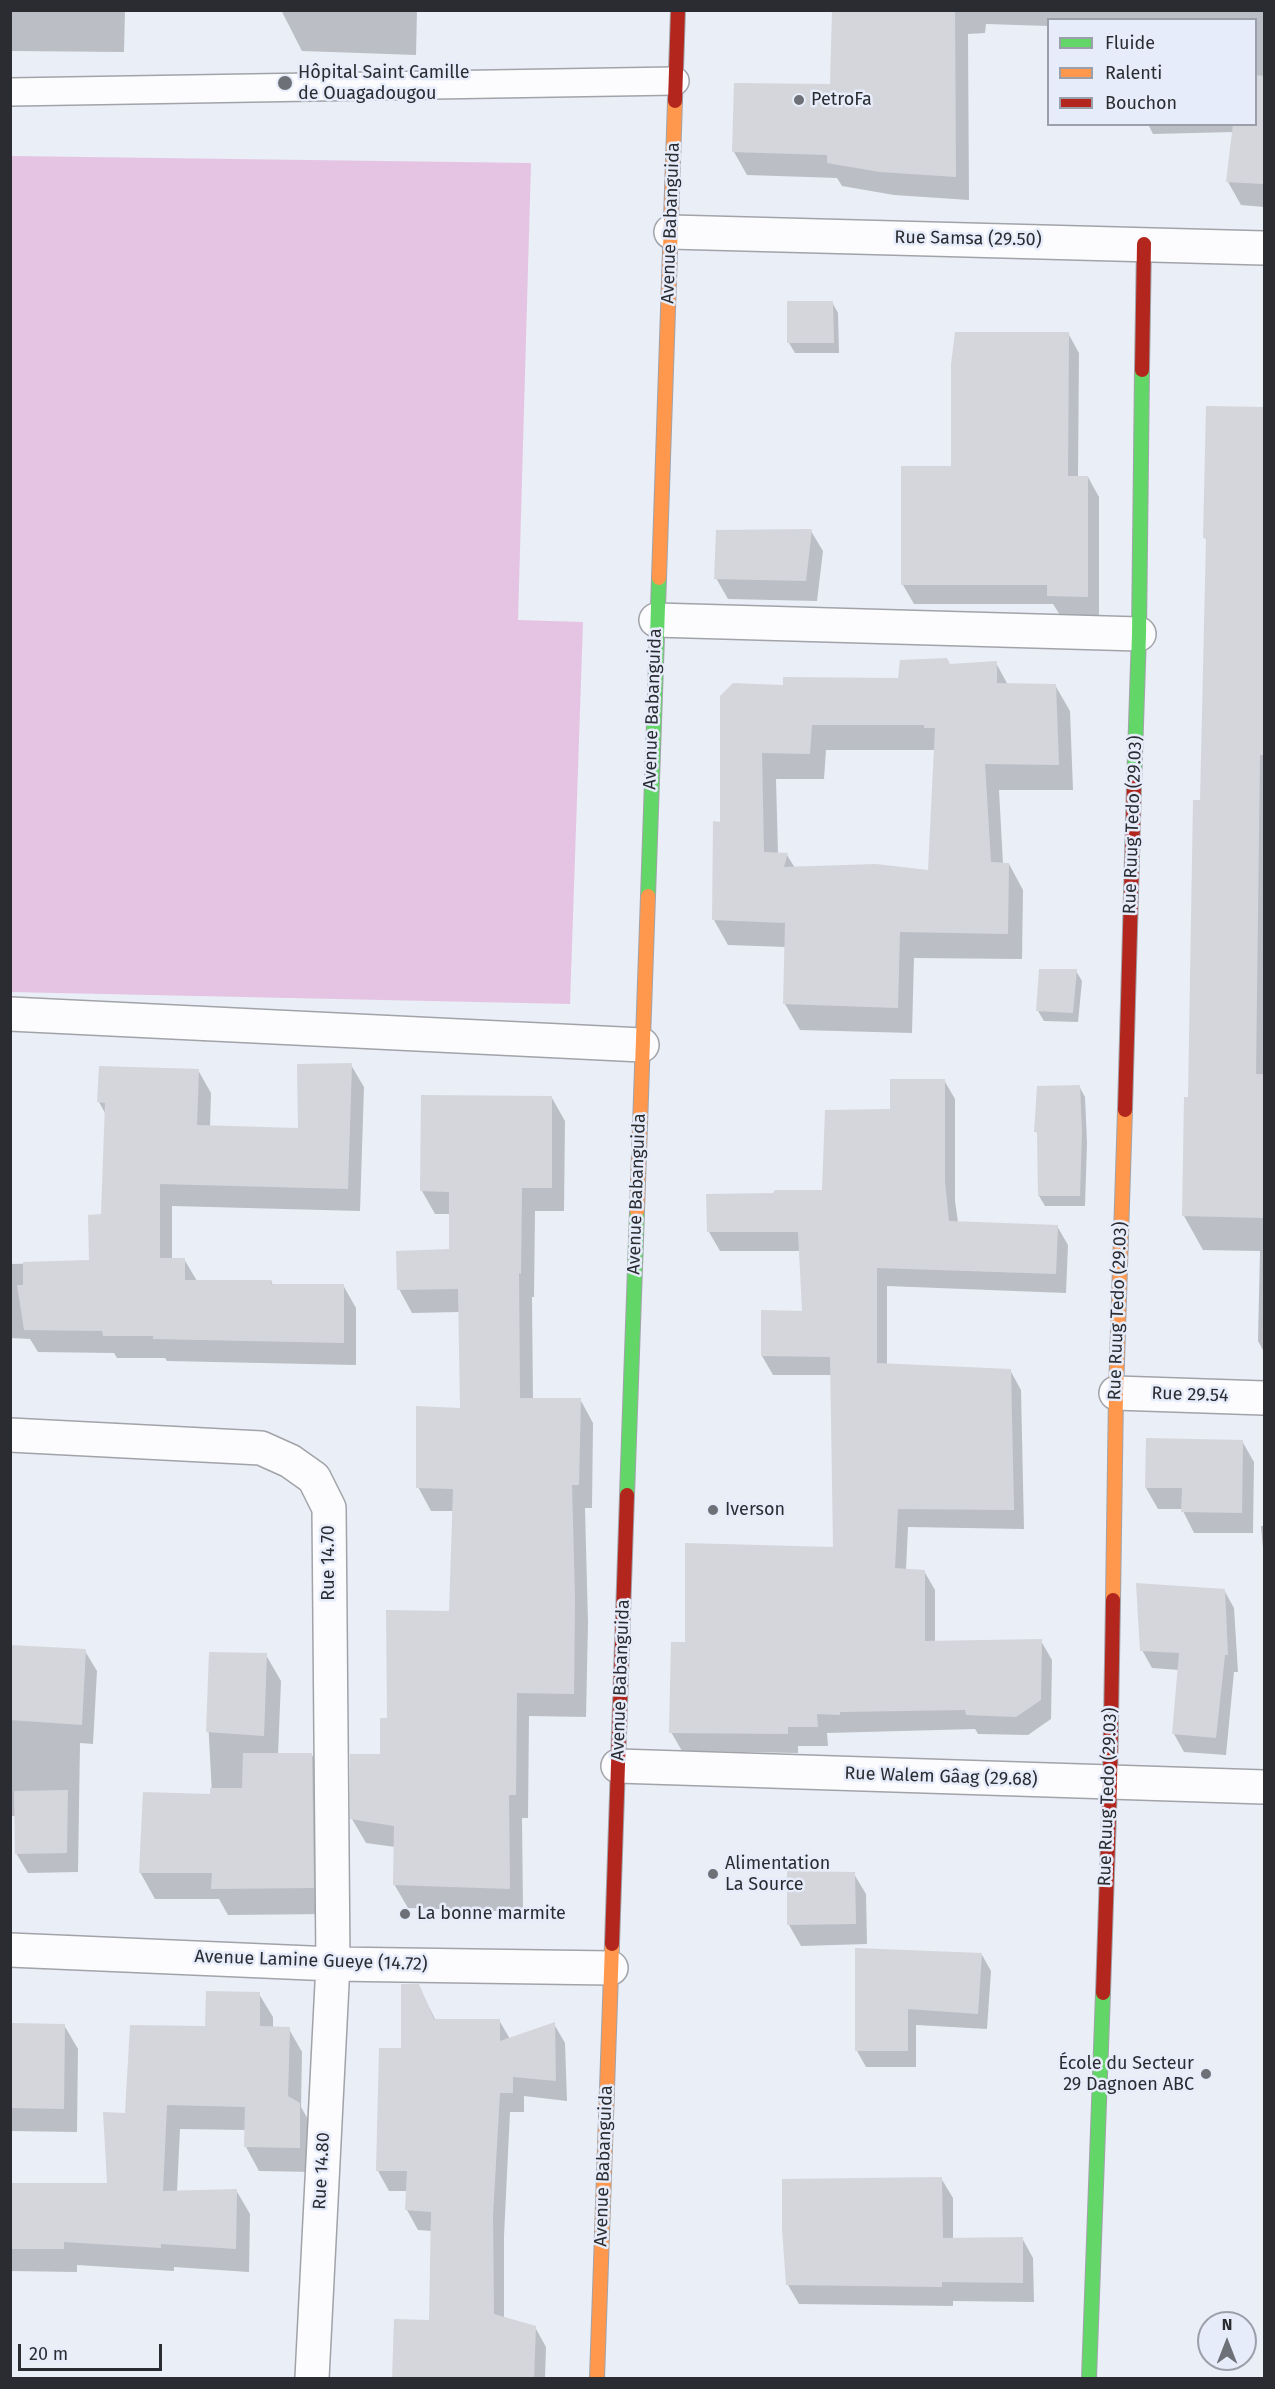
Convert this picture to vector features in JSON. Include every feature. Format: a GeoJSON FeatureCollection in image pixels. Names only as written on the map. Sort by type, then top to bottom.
{"type":"FeatureCollection","features":[{"type":"Feature","properties":{"kind":"street","name":"Avenue Babanguida"},"geometry":{"type":"LineString","coordinates":[[597,2379],[678,10]]}},
{"type":"Feature","properties":{"kind":"street","name":"Rue Samsa (29.50)"},"geometry":{"type":"LineString","coordinates":[[671,232],[1264,248]]}},
{"type":"Feature","properties":{"kind":"street","name":"Rue Ruug Tedo (29.03)"},"geometry":{"type":"LineString","coordinates":[[1089,2379],[1110,1782],[1116,1393],[1139,634],[1144,244]]}},
{"type":"Feature","properties":{"kind":"street"},"geometry":{"type":"LineString","coordinates":[[656,620],[1139,634]]}},
{"type":"Feature","properties":{"kind":"street"},"geometry":{"type":"LineString","coordinates":[[10,1014],[642,1045]]}},
{"type":"Feature","properties":{"kind":"street","name":"Rue 29.54"},"geometry":{"type":"LineString","coordinates":[[1116,1393],[1264,1398]]}},
{"type":"Feature","properties":{"kind":"street","name":"Rue 14.70"},"geometry":{"type":"LineString","coordinates":[[10,1434],[261,1448],[290,1461],[314,1478],[329,1508],[333,1964]]}},
{"type":"Feature","properties":{"kind":"street","name":"Rue Walem Gâag (29.68)"},"geometry":{"type":"LineString","coordinates":[[618,1766],[1264,1787]]}},
{"type":"Feature","properties":{"kind":"street","name":"Avenue Lamine Gueye (14.72)"},"geometry":{"type":"LineString","coordinates":[[10,1950],[333,1964],[611,1968]]}},
{"type":"Feature","properties":{"kind":"street","name":"Rue 14.80"},"geometry":{"type":"LineString","coordinates":[[312,2379],[333,1964]]}},
{"type":"Feature","properties":{"kind":"lane"},"geometry":{"type":"LineString","coordinates":[[10,92],[675,81]]}},
{"type":"Feature","properties":{"kind":"shaded area"},"geometry":{"type":"Polygon","coordinates":[[[11,156],[531,163],[518,620],[583,622],[570,1004],[11,992],[11,156]]]}},
{"type":"Feature","properties":{"kind":"building"},"geometry":{"type":"Polygon","coordinates":[[[832,10],[955,10],[956,177],[880,172],[827,163],[827,155],[732,152],[734,83],[830,84],[832,10]]]}},
{"type":"Feature","properties":{"kind":"building"},"geometry":{"type":"Polygon","coordinates":[[[1257,75],[1264,76],[1264,184],[1226,182],[1233,126],[1257,126],[1257,75]]]}},
{"type":"Feature","properties":{"kind":"building"},"geometry":{"type":"Polygon","coordinates":[[[787,301],[833,301],[834,343],[787,343],[787,301]]]}},
{"type":"Feature","properties":{"kind":"building"},"geometry":{"type":"Polygon","coordinates":[[[955,332],[1069,332],[1068,476],[1088,476],[1088,597],[1047,596],[1047,585],[901,585],[901,466],[951,466],[951,364],[955,332]]]}},
{"type":"Feature","properties":{"kind":"building"},"geometry":{"type":"Polygon","coordinates":[[[1206,406],[1264,407],[1264,755],[1260,755],[1256,1074],[1264,1074],[1264,1218],[1182,1216],[1184,1097],[1188,1097],[1193,800],[1200,800],[1206,538],[1203,538],[1206,406]]]}},
{"type":"Feature","properties":{"kind":"building"},"geometry":{"type":"Polygon","coordinates":[[[812,529],[806,581],[714,579],[716,530],[812,529]]]}},
{"type":"Feature","properties":{"kind":"building"},"geometry":{"type":"Polygon","coordinates":[[[947,658],[950,664],[997,661],[997,683],[1056,684],[1059,765],[985,764],[991,862],[1009,863],[1008,934],[900,932],[898,1008],[783,1004],[785,923],[712,920],[713,821],[720,822],[720,696],[733,683],[783,685],[783,677],[898,678],[900,660],[947,658]],[[812,725],[810,754],[762,753],[764,852],[788,853],[784,867],[876,864],[928,870],[935,728],[924,728],[924,725],[812,725]]]}},
{"type":"Feature","properties":{"kind":"building"},"geometry":{"type":"Polygon","coordinates":[[[1039,969],[1077,969],[1073,1013],[1036,1011],[1039,969]]]}},
{"type":"Feature","properties":{"kind":"building"},"geometry":{"type":"Polygon","coordinates":[[[352,1063],[348,1189],[160,1184],[160,1258],[185,1258],[185,1280],[272,1280],[271,1284],[344,1284],[344,1343],[153,1339],[153,1336],[103,1336],[102,1331],[24,1330],[17,1285],[23,1285],[23,1262],[89,1260],[88,1215],[101,1214],[105,1103],[97,1102],[99,1066],[199,1069],[197,1125],[298,1128],[297,1064],[352,1063]]]}},
{"type":"Feature","properties":{"kind":"building"},"geometry":{"type":"Polygon","coordinates":[[[890,1079],[945,1079],[945,1181],[949,1221],[1058,1225],[1056,1274],[877,1268],[877,1363],[1011,1369],[1014,1510],[898,1509],[895,1568],[925,1570],[925,1641],[1042,1639],[1041,1700],[1016,1717],[966,1715],[965,1710],[840,1712],[840,1715],[817,1714],[818,1727],[788,1727],[788,1734],[669,1733],[671,1642],[685,1642],[685,1543],[833,1547],[830,1357],[761,1356],[761,1310],[802,1311],[798,1232],[707,1232],[706,1194],[822,1190],[825,1110],[890,1109],[890,1079]]]}},
{"type":"Feature","properties":{"kind":"building"},"geometry":{"type":"Polygon","coordinates":[[[1080,1085],[1082,1132],[1080,1196],[1038,1196],[1037,1132],[1034,1132],[1037,1086],[1080,1085]]]}},
{"type":"Feature","properties":{"kind":"building"},"geometry":{"type":"Polygon","coordinates":[[[421,1095],[552,1096],[552,1188],[522,1188],[521,1274],[519,1273],[520,1398],[581,1398],[579,1485],[572,1485],[575,1598],[574,1694],[517,1693],[516,1795],[509,1795],[510,1889],[393,1885],[394,1826],[350,1819],[350,1754],[380,1754],[380,1718],[387,1718],[386,1610],[449,1611],[453,1489],[416,1488],[416,1406],[460,1408],[458,1289],[397,1290],[396,1251],[449,1249],[449,1192],[420,1191],[421,1095]]]}},
{"type":"Feature","properties":{"kind":"building"},"geometry":{"type":"Polygon","coordinates":[[[1146,1438],[1243,1440],[1242,1513],[1181,1512],[1182,1488],[1145,1488],[1146,1438]]]}},
{"type":"Feature","properties":{"kind":"building"},"geometry":{"type":"Polygon","coordinates":[[[1136,1583],[1225,1589],[1228,1655],[1225,1655],[1216,1738],[1172,1734],[1179,1653],[1140,1651],[1136,1583]]]}},
{"type":"Feature","properties":{"kind":"building"},"geometry":{"type":"Polygon","coordinates":[[[10,1645],[86,1649],[82,1725],[10,1720],[10,1645]]]}},
{"type":"Feature","properties":{"kind":"building"},"geometry":{"type":"Polygon","coordinates":[[[209,1652],[267,1653],[264,1736],[206,1732],[209,1652]]]}},
{"type":"Feature","properties":{"kind":"building"},"geometry":{"type":"Polygon","coordinates":[[[243,1753],[312,1753],[314,1888],[211,1889],[212,1873],[139,1873],[143,1792],[210,1794],[210,1788],[242,1788],[243,1753]]]}},
{"type":"Feature","properties":{"kind":"building"},"geometry":{"type":"Polygon","coordinates":[[[68,1790],[67,1853],[15,1854],[14,1791],[68,1790]]]}},
{"type":"Feature","properties":{"kind":"building"},"geometry":{"type":"Polygon","coordinates":[[[787,1871],[855,1872],[856,1924],[787,1925],[787,1871]]]}},
{"type":"Feature","properties":{"kind":"building"},"geometry":{"type":"Polygon","coordinates":[[[855,1948],[982,1953],[978,2014],[908,2009],[908,2051],[855,2051],[855,1948]]]}},
{"type":"Feature","properties":{"kind":"building"},"geometry":{"type":"Polygon","coordinates":[[[401,1984],[419,1984],[434,2019],[500,2019],[500,2041],[555,2022],[556,2081],[513,2077],[513,2093],[500,2093],[493,2215],[494,2314],[536,2326],[534,2379],[392,2379],[394,2319],[429,2320],[431,2212],[405,2210],[407,2171],[376,2171],[379,2048],[401,2048],[401,1984]]]}},
{"type":"Feature","properties":{"kind":"building"},"geometry":{"type":"Polygon","coordinates":[[[206,1991],[260,1992],[260,2026],[290,2027],[288,2096],[300,2103],[300,2148],[244,2147],[245,2107],[167,2105],[163,2191],[237,2189],[236,2249],[161,2244],[161,2248],[64,2242],[64,2249],[10,2249],[10,2183],[107,2183],[103,2112],[125,2113],[130,2025],[205,2026],[206,1991]]]}},
{"type":"Feature","properties":{"kind":"building"},"geometry":{"type":"Polygon","coordinates":[[[10,2023],[65,2024],[64,2109],[10,2108],[10,2023]]]}},
{"type":"Feature","properties":{"kind":"building"},"geometry":{"type":"Polygon","coordinates":[[[942,2177],[943,2238],[1023,2237],[1023,2283],[942,2282],[942,2287],[786,2285],[782,2228],[782,2179],[942,2177]]]}},
{"type":"Feature","properties":{"kind":"traffic: fast"},"geometry":{"type":"LineString","coordinates":[[1134,785],[1139,634],[1142,370]]}},
{"type":"Feature","properties":{"kind":"traffic: fast"},"geometry":{"type":"LineString","coordinates":[[648,896],[659,578]]}},
{"type":"Feature","properties":{"kind":"traffic: fast"},"geometry":{"type":"LineString","coordinates":[[627,1495],[637,1211]]}},
{"type":"Feature","properties":{"kind":"traffic: fast"},"geometry":{"type":"LineString","coordinates":[[1089,2378],[1103,1993]]}},
{"type":"Feature","properties":{"kind":"traffic: slow"},"geometry":{"type":"LineString","coordinates":[[659,578],[675,101]]}},
{"type":"Feature","properties":{"kind":"traffic: slow"},"geometry":{"type":"LineString","coordinates":[[637,1211],[648,896]]}},
{"type":"Feature","properties":{"kind":"traffic: slow"},"geometry":{"type":"LineString","coordinates":[[1113,1600],[1116,1393],[1125,1110]]}},
{"type":"Feature","properties":{"kind":"traffic: slow"},"geometry":{"type":"LineString","coordinates":[[597,2378],[612,1944]]}},
{"type":"Feature","properties":{"kind":"traffic: jam"},"geometry":{"type":"LineString","coordinates":[[675,101],[678,10]]}},
{"type":"Feature","properties":{"kind":"traffic: jam"},"geometry":{"type":"LineString","coordinates":[[1142,370],[1144,244]]}},
{"type":"Feature","properties":{"kind":"traffic: jam"},"geometry":{"type":"LineString","coordinates":[[1125,1110],[1134,785]]}},
{"type":"Feature","properties":{"kind":"traffic: jam"},"geometry":{"type":"LineString","coordinates":[[612,1944],[627,1495]]}},
{"type":"Feature","properties":{"kind":"traffic: jam"},"geometry":{"type":"LineString","coordinates":[[1103,1993],[1113,1600]]}},
{"type":"Feature","properties":{"kind":"place","name":"Hôpital Saint Camille de Ouagadougou"},"geometry":{"type":"Point","coordinates":[285,83]}},
{"type":"Feature","properties":{"kind":"place","name":"PetroFa"},"geometry":{"type":"Point","coordinates":[799,100]}},
{"type":"Feature","properties":{"kind":"place","name":"Iverson"},"geometry":{"type":"Point","coordinates":[713,1510]}},
{"type":"Feature","properties":{"kind":"place","name":"Alimentation La Source"},"geometry":{"type":"Point","coordinates":[713,1874]}},
{"type":"Feature","properties":{"kind":"place","name":"La bonne marmite"},"geometry":{"type":"Point","coordinates":[405,1914]}},
{"type":"Feature","properties":{"kind":"place","name":"École du Secteur 29 Dagnoen ABC"},"geometry":{"type":"Point","coordinates":[1206,2074]}}]}
